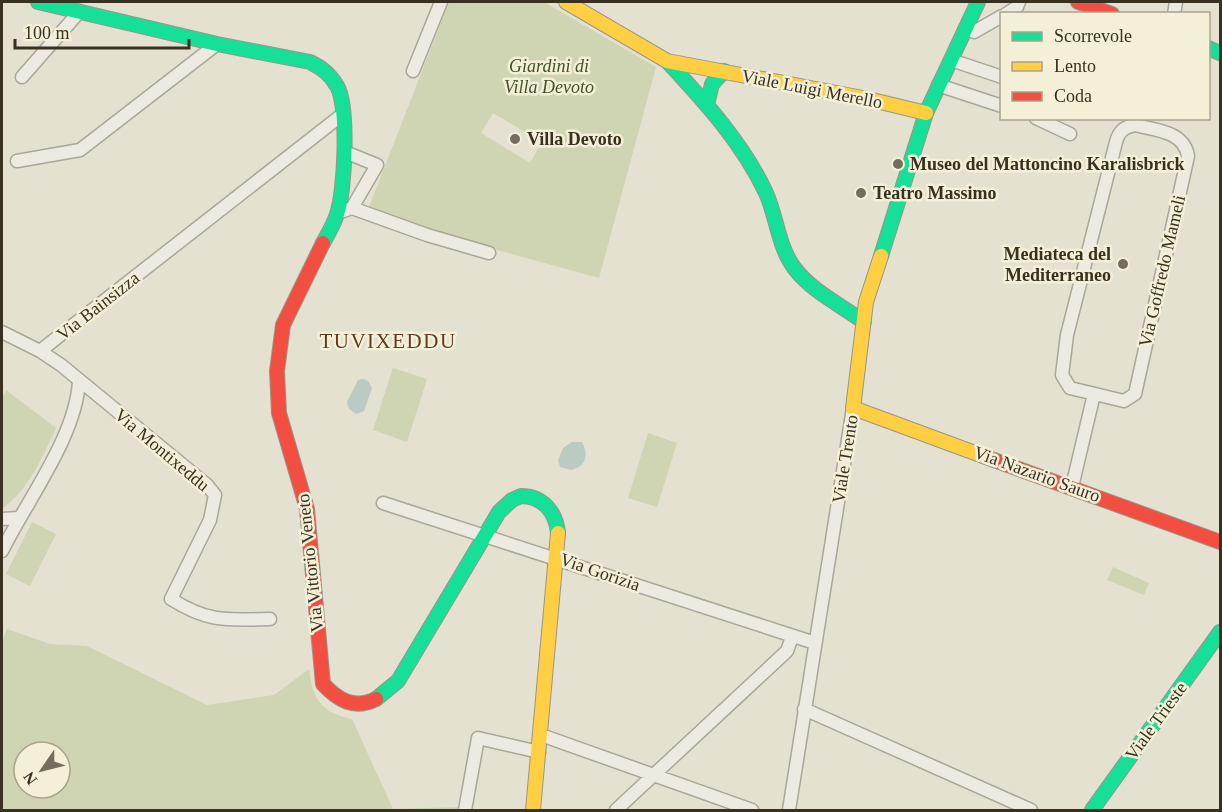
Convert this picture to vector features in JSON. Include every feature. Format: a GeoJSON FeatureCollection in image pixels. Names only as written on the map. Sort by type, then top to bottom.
{"type":"FeatureCollection","features":[{"type":"Feature","properties":{"kind":"street","name":"Via Vittorio Veneto"},"geometry":{"type":"LineString","coordinates":[[38,2],[217,44],[310,62],[324,69],[338,87],[343,114],[345,152],[338,213],[283,325],[277,371],[279,413],[307,509],[320,671],[323,684],[332,696],[342,702],[357,704],[375,701],[388,693],[398,681],[483,535],[510,500],[521,496],[535,498],[548,506],[556,516],[558,558],[532,810]]}},
{"type":"Feature","properties":{"kind":"street"},"geometry":{"type":"LineString","coordinates":[[413,71],[441,2]]}},
{"type":"Feature","properties":{"kind":"street","name":"Viale Luigi Merello"},"geometry":{"type":"LineString","coordinates":[[566,2],[667,61],[926,113]]}},
{"type":"Feature","properties":{"kind":"street","name":"Viale Trento"},"geometry":{"type":"LineString","coordinates":[[789,810],[853,408],[867,302],[926,113],[978,2]]}},
{"type":"Feature","properties":{"kind":"street"},"geometry":{"type":"LineString","coordinates":[[1078,2],[1106,12]]}},
{"type":"Feature","properties":{"kind":"street"},"geometry":{"type":"LineString","coordinates":[[22,77],[80,11]]}},
{"type":"Feature","properties":{"kind":"street"},"geometry":{"type":"LineString","coordinates":[[965,29],[975,32],[1000,17]]}},
{"type":"Feature","properties":{"kind":"street"},"geometry":{"type":"LineString","coordinates":[[17,161],[80,150],[217,44]]}},
{"type":"Feature","properties":{"kind":"street"},"geometry":{"type":"LineString","coordinates":[[951,60],[1000,76]]}},
{"type":"Feature","properties":{"kind":"street"},"geometry":{"type":"LineString","coordinates":[[667,61],[707,105],[756,174],[766,194],[789,261],[801,277],[864,322]]}},
{"type":"Feature","properties":{"kind":"street"},"geometry":{"type":"LineString","coordinates":[[688,83],[697,67]]}},
{"type":"Feature","properties":{"kind":"street"},"geometry":{"type":"LineString","coordinates":[[707,105],[712,84],[724,71]]}},
{"type":"Feature","properties":{"kind":"street"},"geometry":{"type":"LineString","coordinates":[[938,85],[1000,105]]}},
{"type":"Feature","properties":{"kind":"street","name":"Via Bainsizza"},"geometry":{"type":"LineString","coordinates":[[79,381],[40,351],[343,114]]}},
{"type":"Feature","properties":{"kind":"street"},"geometry":{"type":"LineString","coordinates":[[1040,120],[1070,134]]}},
{"type":"Feature","properties":{"kind":"street","name":"Via Goffredo Mameli"},"geometry":{"type":"LineString","coordinates":[[1151,123],[1177,136],[1188,156],[1135,394],[1124,401],[1070,387],[1063,379],[1067,335],[1118,133],[1125,127],[1151,123]]}},
{"type":"Feature","properties":{"kind":"street"},"geometry":{"type":"LineString","coordinates":[[345,152],[377,165],[352,208]]}},
{"type":"Feature","properties":{"kind":"street"},"geometry":{"type":"LineString","coordinates":[[338,213],[352,208],[427,235],[489,253]]}},
{"type":"Feature","properties":{"kind":"street"},"geometry":{"type":"LineString","coordinates":[[2,332],[40,351]]}},
{"type":"Feature","properties":{"kind":"street"},"geometry":{"type":"LineString","coordinates":[[2,551],[60,441],[78,399],[79,381]]}},
{"type":"Feature","properties":{"kind":"street","name":"Via Montixeddu"},"geometry":{"type":"LineString","coordinates":[[79,381],[207,485],[215,495],[215,507],[210,520],[171,599],[187,609],[216,621],[270,619]]}},
{"type":"Feature","properties":{"kind":"street"},"geometry":{"type":"LineString","coordinates":[[1072,487],[1094,394]]}},
{"type":"Feature","properties":{"kind":"street","name":"Via Nazario Sauro"},"geometry":{"type":"LineString","coordinates":[[853,408],[1221,542]]}},
{"type":"Feature","properties":{"kind":"street","name":"Via Gorizia"},"geometry":{"type":"LineString","coordinates":[[383,502],[815,643]]}},
{"type":"Feature","properties":{"kind":"street"},"geometry":{"type":"LineString","coordinates":[[2,519],[18,518]]}},
{"type":"Feature","properties":{"kind":"street","name":"Viale Trieste"},"geometry":{"type":"LineString","coordinates":[[1092,810],[1221,632]]}},
{"type":"Feature","properties":{"kind":"street"},"geometry":{"type":"LineString","coordinates":[[616,810],[787,651],[792,637]]}},
{"type":"Feature","properties":{"kind":"street"},"geometry":{"type":"LineString","coordinates":[[804,709],[1031,810]]}},
{"type":"Feature","properties":{"kind":"street"},"geometry":{"type":"LineString","coordinates":[[541,735],[752,810]]}},
{"type":"Feature","properties":{"kind":"street"},"geometry":{"type":"LineString","coordinates":[[465,810],[478,738],[539,752]]}},
{"type":"Feature","properties":{"kind":"green space","name":"Giardini di Villa Devoto"},"geometry":{"type":"Polygon","coordinates":[[[449,2],[544,2],[656,67],[599,278],[439,234],[369,207],[449,2]],[[493,113],[481,133],[530,163],[542,142],[493,113]]]}},
{"type":"Feature","properties":{"kind":"green space"},"geometry":{"type":"Polygon","coordinates":[[[393,368],[427,379],[407,442],[373,430],[393,368]]]}},
{"type":"Feature","properties":{"kind":"green space"},"geometry":{"type":"Polygon","coordinates":[[[6,390],[56,428],[40,462],[27,482],[2,509],[2,398],[6,390]]]}},
{"type":"Feature","properties":{"kind":"green space"},"geometry":{"type":"Polygon","coordinates":[[[648,433],[677,443],[657,507],[628,498],[648,433]]]}},
{"type":"Feature","properties":{"kind":"green space"},"geometry":{"type":"Polygon","coordinates":[[[32,522],[56,534],[30,586],[6,574],[32,522]]]}},
{"type":"Feature","properties":{"kind":"green space"},"geometry":{"type":"Polygon","coordinates":[[[1113,567],[1149,583],[1144,595],[1107,580],[1113,567]]]}},
{"type":"Feature","properties":{"kind":"green space"},"geometry":{"type":"Polygon","coordinates":[[[7,629],[50,644],[87,646],[207,705],[274,695],[309,669],[313,688],[320,703],[332,712],[352,719],[393,809],[458,807],[457,810],[2,810],[2,642],[7,629]]]}},
{"type":"Feature","properties":{"kind":"shaded area"},"geometry":{"type":"Polygon","coordinates":[[[358,380],[368,381],[372,388],[364,411],[356,414],[349,409],[347,402],[358,380]]]}},
{"type":"Feature","properties":{"kind":"shaded area"},"geometry":{"type":"Polygon","coordinates":[[[572,442],[582,442],[586,456],[580,466],[571,470],[560,467],[558,460],[563,448],[572,442]]]}},
{"type":"Feature","properties":{"kind":"traffic: fast"},"geometry":{"type":"LineString","coordinates":[[38,2],[217,44],[310,62],[325,72],[332,78],[341,96],[344,169],[337,214],[323,243]]}},
{"type":"Feature","properties":{"kind":"traffic: fast"},"geometry":{"type":"LineString","coordinates":[[881,256],[926,113],[978,2]]}},
{"type":"Feature","properties":{"kind":"traffic: fast"},"geometry":{"type":"LineString","coordinates":[[1210,49],[1220,53]]}},
{"type":"Feature","properties":{"kind":"traffic: fast"},"geometry":{"type":"LineString","coordinates":[[667,61],[709,107],[746,157],[770,202],[781,242],[795,269],[819,291],[864,322]]}},
{"type":"Feature","properties":{"kind":"traffic: fast"},"geometry":{"type":"LineString","coordinates":[[707,105],[712,84],[724,71]]}},
{"type":"Feature","properties":{"kind":"traffic: fast"},"geometry":{"type":"LineString","coordinates":[[376,699],[398,681],[499,512],[512,500],[521,496],[542,502],[551,512],[558,533]]}},
{"type":"Feature","properties":{"kind":"traffic: fast"},"geometry":{"type":"LineString","coordinates":[[1092,810],[1220,632]]}},
{"type":"Feature","properties":{"kind":"traffic: slow"},"geometry":{"type":"LineString","coordinates":[[566,2],[667,61],[868,99],[926,113]]}},
{"type":"Feature","properties":{"kind":"traffic: slow"},"geometry":{"type":"LineString","coordinates":[[881,256],[866,302],[853,408],[994,460]]}},
{"type":"Feature","properties":{"kind":"traffic: slow"},"geometry":{"type":"LineString","coordinates":[[533,810],[558,533]]}},
{"type":"Feature","properties":{"kind":"traffic: jam"},"geometry":{"type":"LineString","coordinates":[[1078,2],[1106,12]]}},
{"type":"Feature","properties":{"kind":"traffic: jam"},"geometry":{"type":"LineString","coordinates":[[323,243],[283,325],[277,371],[279,413],[307,509],[323,684],[347,702],[361,704],[376,699]]}},
{"type":"Feature","properties":{"kind":"traffic: jam"},"geometry":{"type":"LineString","coordinates":[[994,460],[1220,542]]}},
{"type":"Feature","properties":{"kind":"place","name":"Villa Devoto"},"geometry":{"type":"Point","coordinates":[515,139]}},
{"type":"Feature","properties":{"kind":"place","name":"Museo del Mattoncino Karalisbrick"},"geometry":{"type":"Point","coordinates":[898,164]}},
{"type":"Feature","properties":{"kind":"place","name":"Teatro Massimo"},"geometry":{"type":"Point","coordinates":[861,193]}},
{"type":"Feature","properties":{"kind":"place","name":"Mediateca del Mediterraneo"},"geometry":{"type":"Point","coordinates":[1123,264]}},
{"type":"Feature","properties":{"kind":"district","name":"TUVIXEDDU"},"geometry":{"type":"Point","coordinates":[388,341]}}]}
